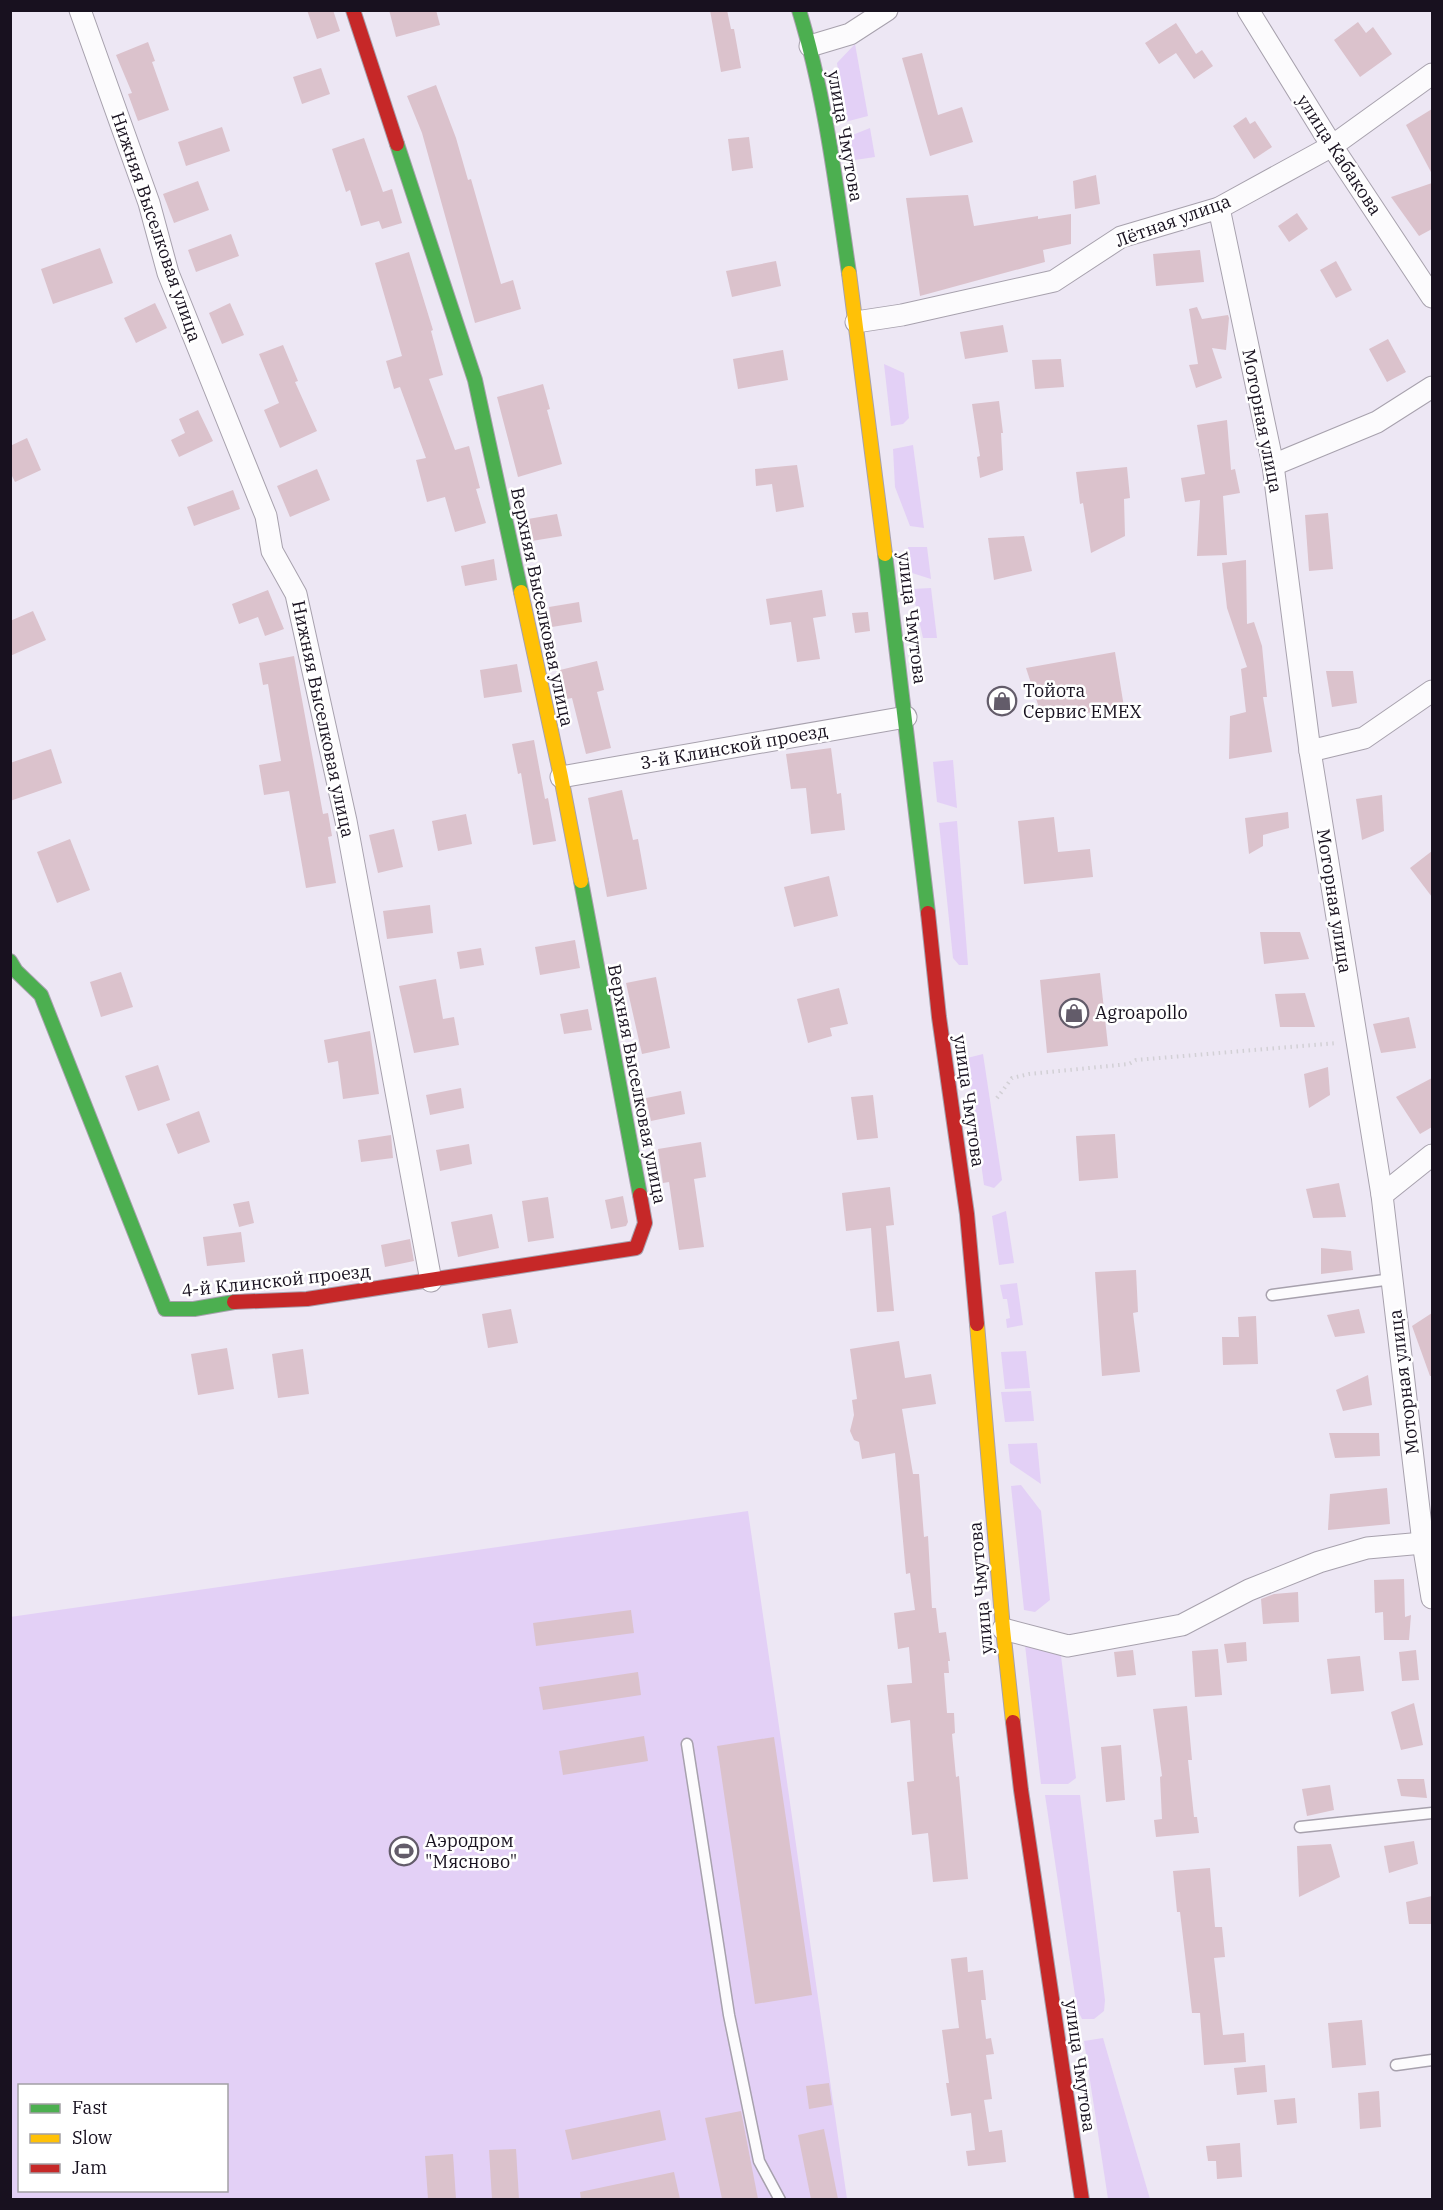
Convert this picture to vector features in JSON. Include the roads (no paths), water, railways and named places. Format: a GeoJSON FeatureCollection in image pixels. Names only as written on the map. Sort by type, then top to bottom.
{"type":"FeatureCollection","features":[{"type":"Feature","properties":{"kind":"main road","name":"Верхняя Выселковая улица"},"geometry":{"type":"LineString","coordinates":[[353,10],[475,380],[561,777],[645,1223]]}},
{"type":"Feature","properties":{"kind":"main road","name":"улица Чмутова"},"geometry":{"type":"LineString","coordinates":[[799,10],[810,46],[833,165],[856,322],[906,717],[939,1017],[967,1214],[1003,1629],[1021,1790],[1082,2199]]}},
{"type":"Feature","properties":{"kind":"main road","name":"4-й Клинской проезд"},"geometry":{"type":"LineString","coordinates":[[10,961],[41,995],[165,1308],[194,1309],[226,1302],[307,1299],[636,1248],[645,1223]]}},
{"type":"Feature","properties":{"kind":"street","name":"Нижняя Выселковая улица"},"geometry":{"type":"LineString","coordinates":[[80,10],[149,203],[168,273],[266,516],[272,551],[296,594],[346,821],[431,1281]]}},
{"type":"Feature","properties":{"kind":"street"},"geometry":{"type":"LineString","coordinates":[[810,46],[850,34],[887,10]]}},
{"type":"Feature","properties":{"kind":"street","name":"улица Кабакова"},"geometry":{"type":"LineString","coordinates":[[1248,10],[1332,146],[1432,297]]}},
{"type":"Feature","properties":{"kind":"street","name":"Лётная улица"},"geometry":{"type":"LineString","coordinates":[[856,322],[902,315],[1054,281],[1121,237],[1220,208],[1332,146],[1432,74]]}},
{"type":"Feature","properties":{"kind":"street","name":"Моторная улица"},"geometry":{"type":"LineString","coordinates":[[1220,208],[1273,465],[1310,751],[1382,1195],[1428,1541],[1432,1598]]}},
{"type":"Feature","properties":{"kind":"street"},"geometry":{"type":"LineString","coordinates":[[1273,465],[1377,422],[1432,387]]}},
{"type":"Feature","properties":{"kind":"street"},"geometry":{"type":"LineString","coordinates":[[1310,751],[1364,738],[1432,691]]}},
{"type":"Feature","properties":{"kind":"street","name":"3-й Клинской проезд"},"geometry":{"type":"LineString","coordinates":[[561,777],[906,717]]}},
{"type":"Feature","properties":{"kind":"street"},"geometry":{"type":"LineString","coordinates":[[1382,1195],[1432,1155]]}},
{"type":"Feature","properties":{"kind":"street"},"geometry":{"type":"LineString","coordinates":[[1003,1629],[1068,1646],[1182,1625],[1249,1590],[1319,1562],[1367,1548],[1428,1541]]}},
{"type":"Feature","properties":{"kind":"lane"},"geometry":{"type":"LineString","coordinates":[[1272,1295],[1392,1279]]}},
{"type":"Feature","properties":{"kind":"lane"},"geometry":{"type":"LineString","coordinates":[[687,1744],[729,2015],[759,2161],[780,2199]]}},
{"type":"Feature","properties":{"kind":"lane"},"geometry":{"type":"LineString","coordinates":[[1300,1827],[1432,1813]]}},
{"type":"Feature","properties":{"kind":"lane"},"geometry":{"type":"LineString","coordinates":[[1396,2065],[1432,2060]]}},
{"type":"Feature","properties":{"kind":"place","name":"Тойота Сервис EMEX"},"geometry":{"type":"Point","coordinates":[1002,701]}},
{"type":"Feature","properties":{"kind":"place","name":"Agroapollo"},"geometry":{"type":"Point","coordinates":[1074,1013]}},
{"type":"Feature","properties":{"kind":"place","name":"Аэродром \"Мясново\""},"geometry":{"type":"Point","coordinates":[404,1851]}}]}
